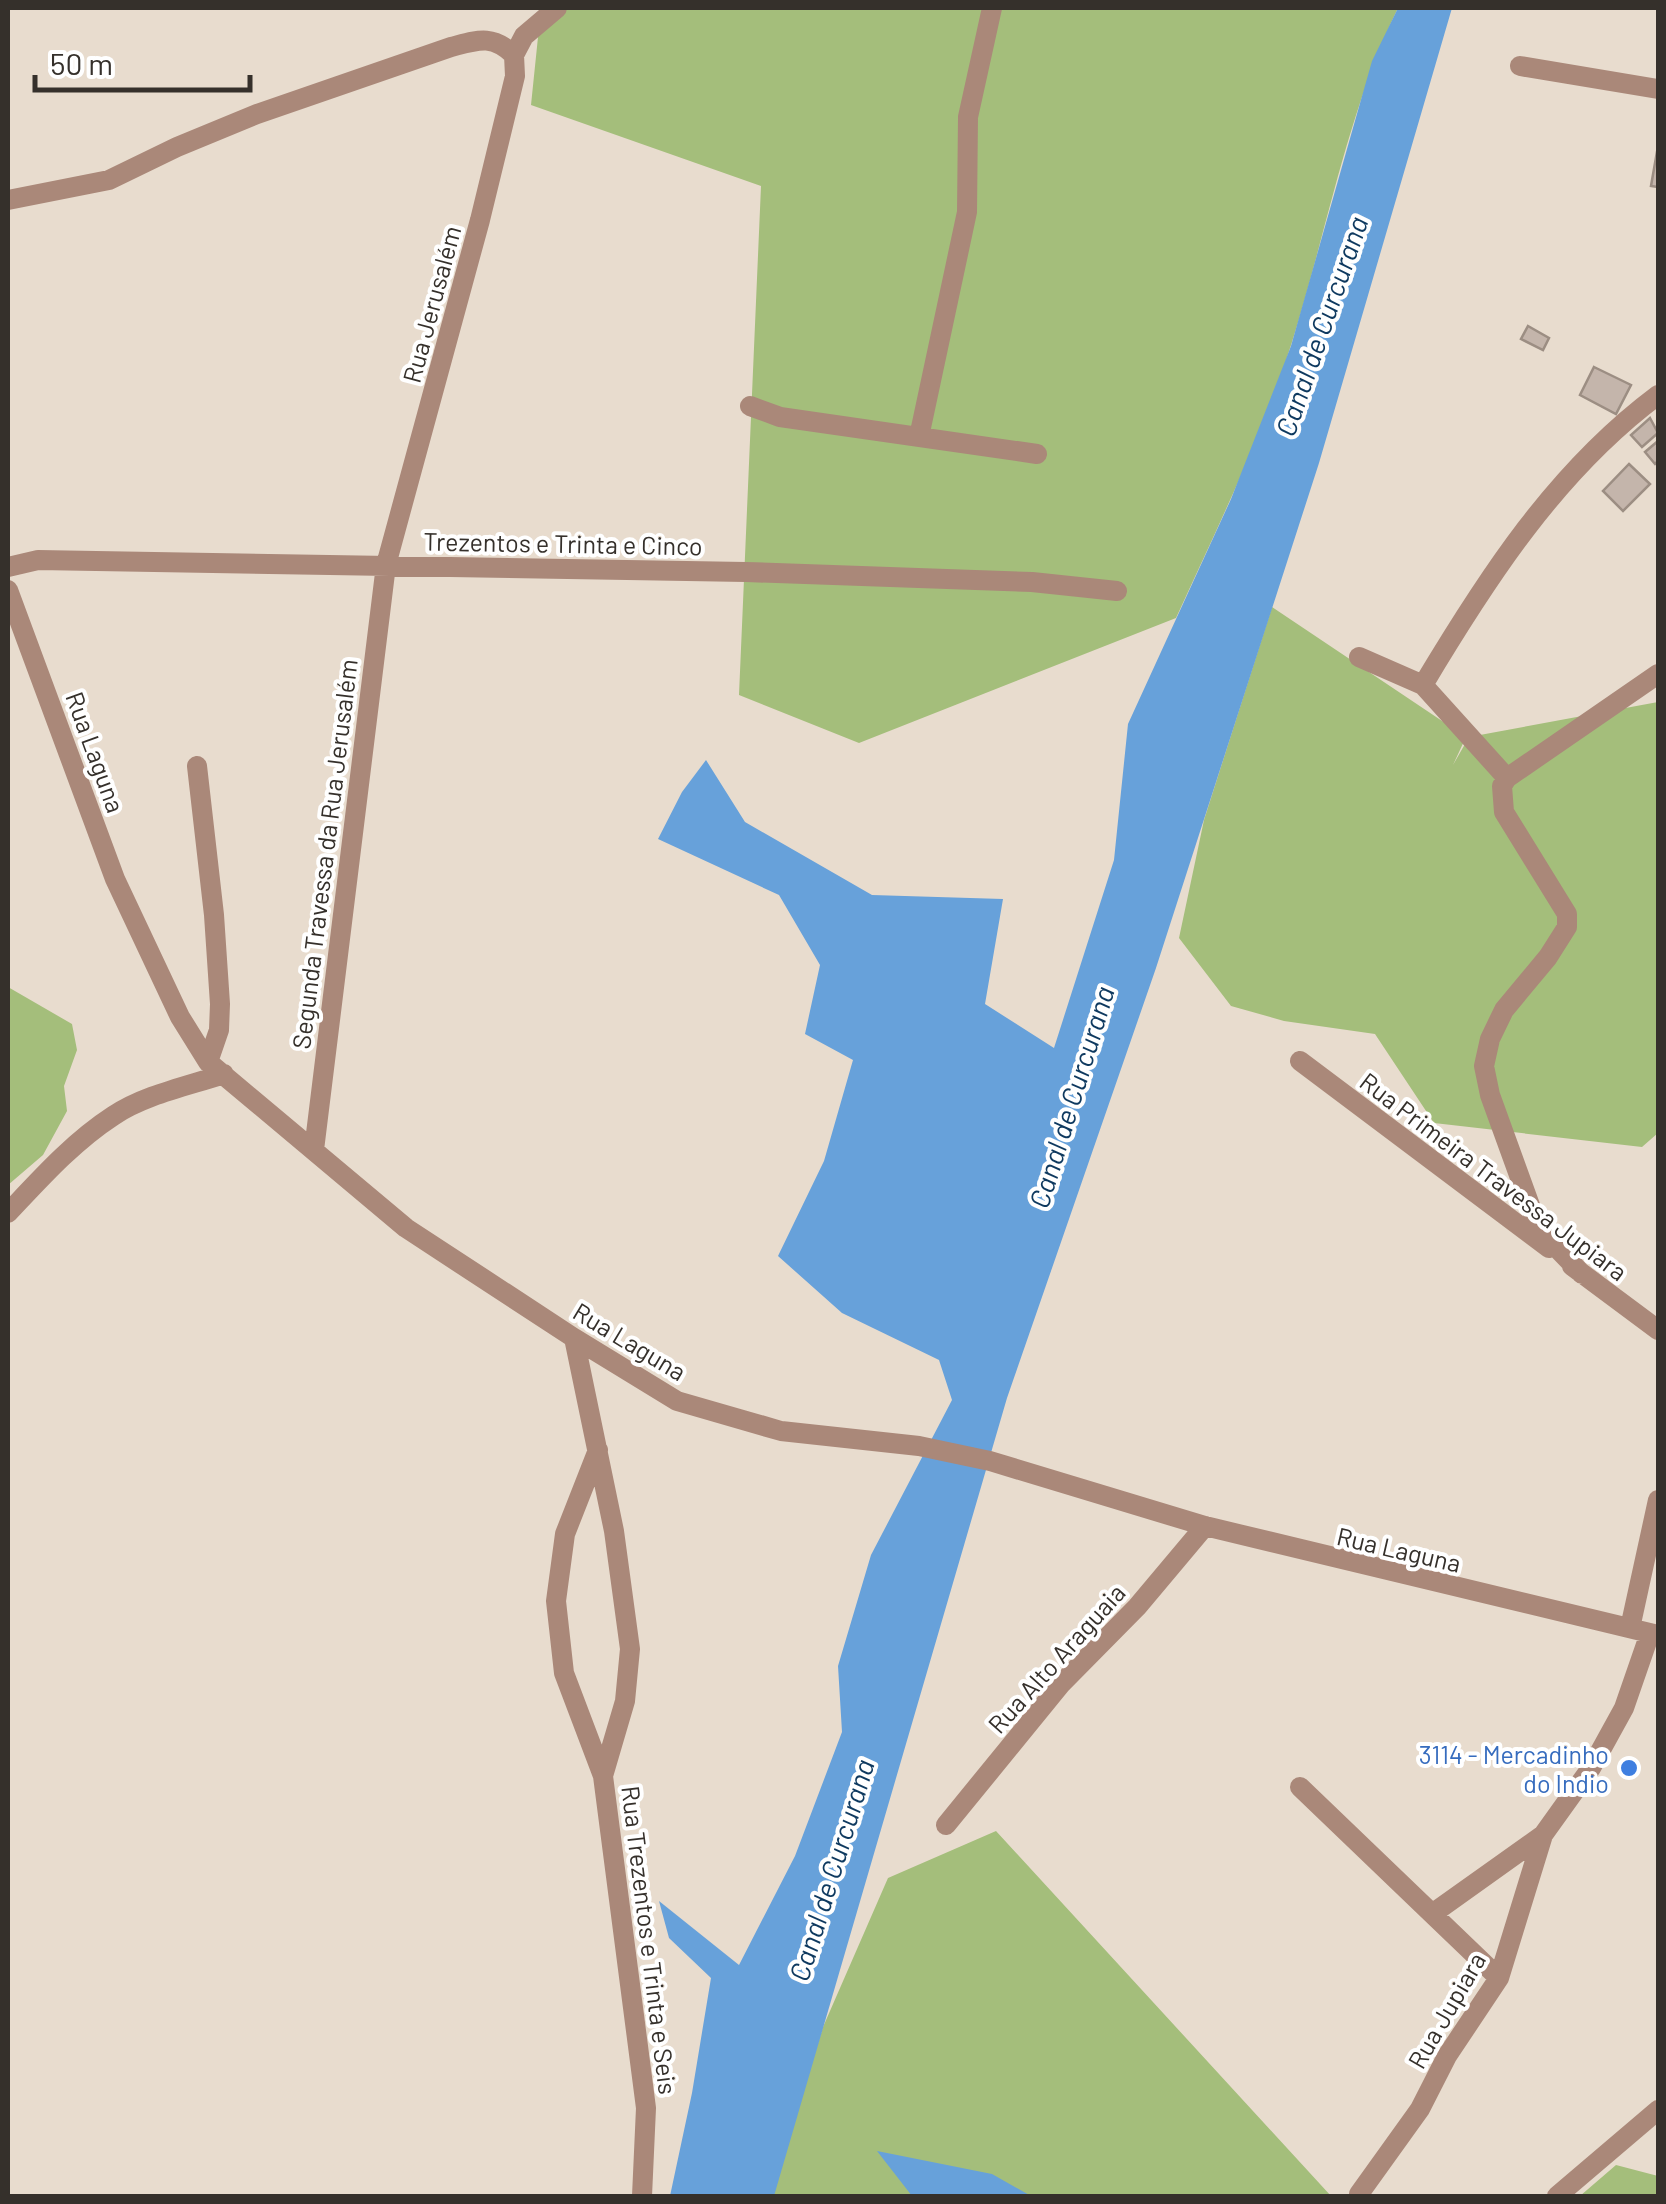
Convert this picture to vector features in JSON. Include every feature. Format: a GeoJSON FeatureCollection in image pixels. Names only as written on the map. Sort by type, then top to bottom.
{"type":"FeatureCollection","features":[{"type":"Feature","properties":{"kind":"street"},"geometry":{"type":"LineString","coordinates":[[920,438],[967,212],[968,117],[992,8]]}},
{"type":"Feature","properties":{"kind":"street"},"geometry":{"type":"LineString","coordinates":[[8,200],[109,180],[257,114],[451,47],[479,40],[500,42],[514,54],[524,36],[551,9]]}},
{"type":"Feature","properties":{"kind":"street","name":"Rua Jerusalém"},"geometry":{"type":"LineString","coordinates":[[386,565],[480,220],[515,76],[514,54]]}},
{"type":"Feature","properties":{"kind":"street"},"geometry":{"type":"LineString","coordinates":[[1520,66],[1658,89]]}},
{"type":"Feature","properties":{"kind":"street"},"geometry":{"type":"LineString","coordinates":[[1423,685],[1481,588],[1552,494],[1622,422],[1658,395]]}},
{"type":"Feature","properties":{"kind":"street"},"geometry":{"type":"LineString","coordinates":[[750,406],[780,417],[1037,454]]}},
{"type":"Feature","properties":{"kind":"street","name":"Trezentos e Trinta e Cinco"},"geometry":{"type":"LineString","coordinates":[[8,567],[38,560],[765,572],[1032,582],[1118,591]]}},
{"type":"Feature","properties":{"kind":"street","name":"Segunda Travessa da Rua Jerusalém"},"geometry":{"type":"LineString","coordinates":[[314,1150],[386,565]]}},
{"type":"Feature","properties":{"kind":"street","name":"Rua Laguna"},"geometry":{"type":"LineString","coordinates":[[8,590],[115,879],[180,1017],[216,1068],[406,1228],[574,1338],[677,1401],[781,1430],[919,1446],[1035,1472],[1206,1526],[1646,1632]]}},
{"type":"Feature","properties":{"kind":"street"},"geometry":{"type":"LineString","coordinates":[[1358,657],[1423,685],[1507,778]]}},
{"type":"Feature","properties":{"kind":"street"},"geometry":{"type":"LineString","coordinates":[[1582,1274],[1554,1245],[1532,1211],[1490,1095],[1484,1066],[1490,1039],[1504,1010],[1548,957],[1567,927],[1567,914],[1504,812],[1502,786],[1507,778],[1658,674]]}},
{"type":"Feature","properties":{"kind":"street"},"geometry":{"type":"LineString","coordinates":[[8,1213],[52,1167],[114,1114],[216,1068],[220,1004],[197,766]]}},
{"type":"Feature","properties":{"kind":"street","name":"Rua Primeira Travessa Jupiara"},"geometry":{"type":"LineString","coordinates":[[1300,1061],[1658,1330]]}},
{"type":"Feature","properties":{"kind":"street","name":"Rua Trezentos e Trinta e Seis"},"geometry":{"type":"LineString","coordinates":[[574,1338],[626,1604],[630,1649],[626,1701],[603,1776],[646,2108],[642,2196]]}},
{"type":"Feature","properties":{"kind":"street"},"geometry":{"type":"LineString","coordinates":[[598,1450],[565,1534],[556,1602],[564,1673],[603,1776]]}},
{"type":"Feature","properties":{"kind":"street","name":"Rua Jupiara"},"geometry":{"type":"LineString","coordinates":[[1432,1914],[1543,1835],[1592,1768],[1624,1708],[1646,1632],[1658,1500]]}},
{"type":"Feature","properties":{"kind":"street","name":"Rua Alto Araguaia"},"geometry":{"type":"LineString","coordinates":[[946,1825],[1060,1684],[1137,1607],[1206,1526]]}},
{"type":"Feature","properties":{"kind":"street"},"geometry":{"type":"LineString","coordinates":[[1300,1787],[1499,1978]]}},
{"type":"Feature","properties":{"kind":"street","name":"Rua Jupiara"},"geometry":{"type":"LineString","coordinates":[[1359,2194],[1420,2109],[1464,2028],[1499,1978],[1543,1835]]}},
{"type":"Feature","properties":{"kind":"street"},"geometry":{"type":"LineString","coordinates":[[1557,2196],[1658,2110]]}},
{"type":"Feature","properties":{"kind":"green space"},"geometry":{"type":"Polygon","coordinates":[[[541,8],[1398,8],[1351,131],[1305,300],[1267,413],[1176,618],[859,743],[739,695],[761,186],[531,105],[541,8]]]}},
{"type":"Feature","properties":{"kind":"green space"},"geometry":{"type":"Polygon","coordinates":[[[1272,607],[1466,737],[1453,765],[1469,737],[1658,702],[1658,1133],[1642,1147],[1434,1123],[1375,1034],[1284,1021],[1231,1006],[1179,938],[1204,820],[1272,607]]]}},
{"type":"Feature","properties":{"kind":"green space"},"geometry":{"type":"Polygon","coordinates":[[[8,987],[72,1024],[77,1050],[64,1086],[67,1111],[43,1155],[8,1185],[8,987]]]}},
{"type":"Feature","properties":{"kind":"green space"},"geometry":{"type":"Polygon","coordinates":[[[996,1831],[1331,2196],[771,2196],[823,2027],[888,1878],[996,1831]]]}},
{"type":"Feature","properties":{"kind":"green space"},"geometry":{"type":"Polygon","coordinates":[[[1616,2165],[1658,2176],[1658,2196],[1580,2196],[1616,2165]]]}},
{"type":"Feature","properties":{"kind":"water","name":"Canal de Curcurana"},"geometry":{"type":"Polygon","coordinates":[[[1398,8],[1452,8],[1319,463],[1156,968],[1007,1398],[774,2196],[670,2196],[711,1978],[669,1938],[659,1901],[739,1965],[795,1856],[842,1732],[838,1666],[871,1555],[952,1400],[939,1360],[842,1313],[778,1256],[824,1161],[853,1060],[805,1034],[820,965],[779,895],[658,839],[682,792],[706,760],[745,822],[872,895],[1003,899],[985,1004],[1054,1048],[1114,860],[1128,724],[1231,499],[1291,346],[1372,61],[1398,8]]]}},
{"type":"Feature","properties":{"kind":"water"},"geometry":{"type":"Polygon","coordinates":[[[877,2151],[992,2174],[1031,2196],[912,2196],[877,2151]]]}},
{"type":"Feature","properties":{"kind":"building"},"geometry":{"type":"Polygon","coordinates":[[[1658,146],[1658,187],[1651,186],[1658,146]]]}},
{"type":"Feature","properties":{"kind":"building"},"geometry":{"type":"Polygon","coordinates":[[[1528,326],[1549,338],[1543,350],[1521,339],[1528,326]]]}},
{"type":"Feature","properties":{"kind":"building"},"geometry":{"type":"Polygon","coordinates":[[[1594,367],[1631,385],[1616,414],[1580,395],[1594,367]]]}},
{"type":"Feature","properties":{"kind":"building"},"geometry":{"type":"Polygon","coordinates":[[[1650,418],[1658,433],[1642,447],[1631,435],[1650,418]]]}},
{"type":"Feature","properties":{"kind":"building"},"geometry":{"type":"Polygon","coordinates":[[[1658,441],[1658,461],[1655,464],[1645,452],[1658,441]]]}},
{"type":"Feature","properties":{"kind":"building"},"geometry":{"type":"Polygon","coordinates":[[[1629,464],[1650,484],[1623,511],[1603,491],[1629,464]]]}},
{"type":"Feature","properties":{"kind":"place","name":"3114 - Mercadinho do Indio"},"geometry":{"type":"Point","coordinates":[1629,1768]}}]}
